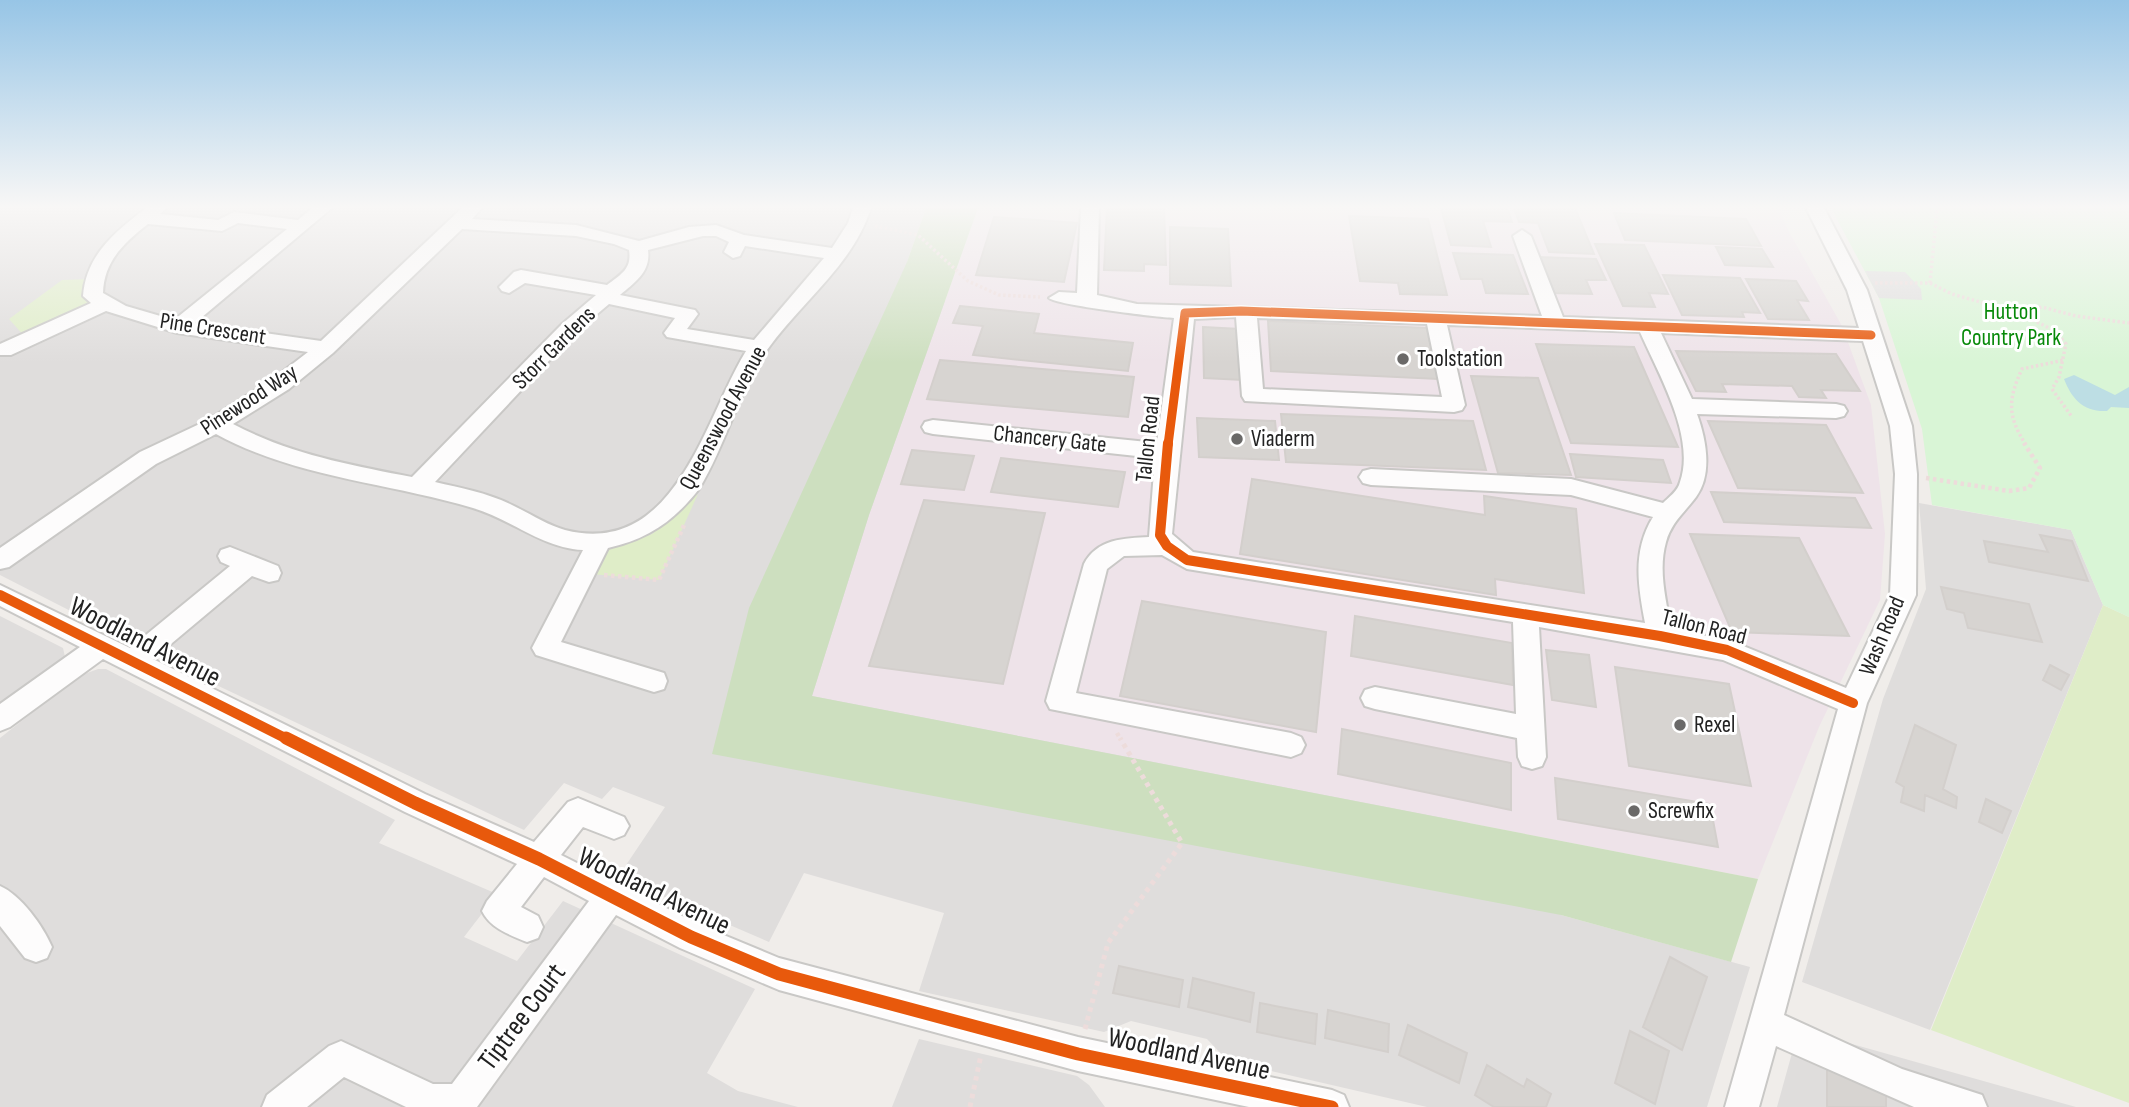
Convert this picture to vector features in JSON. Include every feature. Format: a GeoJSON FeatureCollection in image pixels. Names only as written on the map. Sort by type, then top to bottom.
{"type":"FeatureCollection","features":[{"type":"Feature","properties":{"kind":"street"},"geometry":{"type":"LineString","coordinates":[[4,350],[104,304],[93,296],[92,279],[102,260]]}},
{"type":"Feature","properties":{"kind":"street"},"geometry":{"type":"LineString","coordinates":[[177,327],[262,260]]}},
{"type":"Feature","properties":{"kind":"street","name":"Pinewood Way"},"geometry":{"type":"LineString","coordinates":[[0,560],[148,458],[216,425],[281,384],[326,348],[420,260]]}},
{"type":"Feature","properties":{"kind":"street","name":"Storr Gardens"},"geometry":{"type":"LineString","coordinates":[[418,486],[569,328],[635,272],[640,260]]}},
{"type":"Feature","properties":{"kind":"street","name":"Queenswood Avenue"},"geometry":{"type":"LineString","coordinates":[[216,425],[243,442],[299,463],[418,486],[510,512],[551,534],[576,541],[600,540],[642,529],[679,502],[744,371],[759,347],[830,260]]}},
{"type":"Feature","properties":{"kind":"street"},"geometry":{"type":"LineString","coordinates":[[1087,299],[1088,260]]}},
{"type":"Feature","properties":{"kind":"street"},"geometry":{"type":"LineString","coordinates":[[1531,260],[1555,323]]}},
{"type":"Feature","properties":{"kind":"street","name":"Wash Road"},"geometry":{"type":"LineString","coordinates":[[1742,1107],[1853,703],[1903,595],[1906,474],[1901,426],[1853,283],[1841,260]]}},
{"type":"Feature","properties":{"kind":"street"},"geometry":{"type":"LineString","coordinates":[[509,287],[521,276],[609,295],[688,314],[674,333],[759,347]]}},
{"type":"Feature","properties":{"kind":"street"},"geometry":{"type":"LineString","coordinates":[[1059,298],[1087,299],[1137,310],[1185,313],[1246,312],[1871,335]]}},
{"type":"Feature","properties":{"kind":"street","name":"Pine Crescent"},"geometry":{"type":"LineString","coordinates":[[104,304],[177,327],[326,348]]}},
{"type":"Feature","properties":{"kind":"street"},"geometry":{"type":"LineString","coordinates":[[1246,312],[1253,396],[1454,405],[1436,319]]}},
{"type":"Feature","properties":{"kind":"street","name":"Tallon Road"},"geometry":{"type":"LineString","coordinates":[[1185,313],[1167,452],[1160,535],[1167,546],[1187,560],[1526,617],[1660,636],[1727,650],[1853,703]]}},
{"type":"Feature","properties":{"kind":"street"},"geometry":{"type":"LineString","coordinates":[[1647,327],[1692,431],[1693,480],[1687,494],[1668,513],[1650,548],[1648,574],[1660,636]]}},
{"type":"Feature","properties":{"kind":"street"},"geometry":{"type":"LineString","coordinates":[[1681,406],[1836,411]]}},
{"type":"Feature","properties":{"kind":"street","name":"Chancery Gate"},"geometry":{"type":"LineString","coordinates":[[933,427],[1167,452]]}},
{"type":"Feature","properties":{"kind":"street"},"geometry":{"type":"LineString","coordinates":[[1371,477],[1571,487],[1668,513]]}},
{"type":"Feature","properties":{"kind":"street"},"geometry":{"type":"LineString","coordinates":[[600,540],[545,649],[654,681]]}},
{"type":"Feature","properties":{"kind":"street"},"geometry":{"type":"LineString","coordinates":[[1167,546],[1119,547],[1096,564],[1060,701],[1291,745]]}},
{"type":"Feature","properties":{"kind":"street"},"geometry":{"type":"LineString","coordinates":[[132,661],[249,564]]}},
{"type":"Feature","properties":{"kind":"street","name":"Woodland Avenue"},"geometry":{"type":"LineString","coordinates":[[0,595],[415,803],[539,859],[691,937],[779,974],[1078,1054],[1332,1107]]}},
{"type":"Feature","properties":{"kind":"street"},"geometry":{"type":"LineString","coordinates":[[1526,617],[1532,757]]}},
{"type":"Feature","properties":{"kind":"street"},"geometry":{"type":"LineString","coordinates":[[0,719],[103,645]]}},
{"type":"Feature","properties":{"kind":"street"},"geometry":{"type":"LineString","coordinates":[[1376,698],[1531,729]]}},
{"type":"Feature","properties":{"kind":"street"},"geometry":{"type":"LineString","coordinates":[[527,927],[498,911],[578,811],[614,826]]}},
{"type":"Feature","properties":{"kind":"street","name":"Tiptree Court"},"geometry":{"type":"LineString","coordinates":[[279,1107],[341,1058],[432,1101],[460,1101],[611,897]]}},
{"type":"Feature","properties":{"kind":"street"},"geometry":{"type":"LineString","coordinates":[[0,901],[36,947]]}},
{"type":"Feature","properties":{"kind":"street"},"geometry":{"type":"LineString","coordinates":[[1766,1024],[1899,1086],[1969,1107]]}},
{"type":"Feature","properties":{"kind":"path"},"geometry":{"type":"LineString","coordinates":[[944,260],[968,281],[999,295],[1059,298]]}},
{"type":"Feature","properties":{"kind":"path"},"geometry":{"type":"LineString","coordinates":[[1930,283],[1932,260]]}},
{"type":"Feature","properties":{"kind":"path"},"geometry":{"type":"LineString","coordinates":[[1853,283],[1930,283],[1952,294],[2019,313],[2055,331],[2066,344],[2064,360],[2052,389],[2072,417]]}},
{"type":"Feature","properties":{"kind":"path"},"geometry":{"type":"LineString","coordinates":[[2019,313],[2042,307],[2076,316],[2129,323]]}},
{"type":"Feature","properties":{"kind":"path"},"geometry":{"type":"LineString","coordinates":[[1906,474],[2009,491],[2029,488],[2040,468],[2017,430],[2010,394],[2022,369],[2064,360]]}},
{"type":"Feature","properties":{"kind":"path"},"geometry":{"type":"LineString","coordinates":[[583,573],[659,580],[698,494],[689,485]]}},
{"type":"Feature","properties":{"kind":"path"},"geometry":{"type":"LineString","coordinates":[[1078,1054],[1108,943],[1182,843],[1104,710]]}},
{"type":"Feature","properties":{"kind":"path"},"geometry":{"type":"LineString","coordinates":[[970,1107],[986,1031]]}},
{"type":"Feature","properties":{"kind":"shaded area"},"geometry":{"type":"Polygon","coordinates":[[[0,260],[908,260],[907,262],[1561,915],[1750,967],[1707,1107],[1427,1107],[1228,1061],[1207,1039],[1131,1021],[1104,1032],[919,991],[944,913],[804,873],[769,942],[618,877],[665,807],[613,787],[602,799],[564,783],[524,830],[208,681],[0,575],[0,260]]]}},
{"type":"Feature","properties":{"kind":"shaded area"},"geometry":{"type":"Polygon","coordinates":[[[960,260],[1805,260],[1842,326],[1871,405],[1885,534],[1880,600],[1819,727],[1758,879],[812,696],[869,515],[960,260]]]}},
{"type":"Feature","properties":{"kind":"shaded area"},"geometry":{"type":"Polygon","coordinates":[[[1865,271],[1905,272],[1921,289],[1922,300],[1879,298],[1865,271]]]}},
{"type":"Feature","properties":{"kind":"shaded area"},"geometry":{"type":"Polygon","coordinates":[[[1919,503],[2071,530],[2103,605],[1930,1030],[1802,982],[1883,699],[1926,589],[1919,503]]]}},
{"type":"Feature","properties":{"kind":"shaded area"},"geometry":{"type":"Polygon","coordinates":[[[0,616],[63,648],[65,657],[0,711],[0,616]]]}},
{"type":"Feature","properties":{"kind":"shaded area"},"geometry":{"type":"Polygon","coordinates":[[[106,669],[395,820],[379,843],[497,894],[464,937],[517,961],[563,901],[755,989],[707,1073],[738,1091],[798,1107],[0,1107],[0,738],[79,676],[106,669]]]}},
{"type":"Feature","properties":{"kind":"shaded area"},"geometry":{"type":"Polygon","coordinates":[[[1806,1031],[2076,1107],[1777,1107],[1792,1053],[1806,1031]]]}},
{"type":"Feature","properties":{"kind":"shaded area"},"geometry":{"type":"Polygon","coordinates":[[[919,1039],[1077,1076],[1089,1085],[1105,1107],[892,1107],[919,1039]]]}},
{"type":"Feature","properties":{"kind":"green space"},"geometry":{"type":"Polygon","coordinates":[[[908,260],[960,260],[869,515],[812,696],[1758,879],[1731,962],[1561,915],[712,754],[749,608],[908,260]]]}},
{"type":"Feature","properties":{"kind":"green space","name":"Hutton Country Park"},"geometry":{"type":"Polygon","coordinates":[[[1859,260],[2129,260],[2129,617],[2103,605],[2071,530],[1932,505],[1922,429],[1879,298],[1859,260]]]}},
{"type":"Feature","properties":{"kind":"green space"},"geometry":{"type":"Polygon","coordinates":[[[91,279],[104,304],[27,339],[9,319],[62,280],[91,279]]]}},
{"type":"Feature","properties":{"kind":"green space"},"geometry":{"type":"Polygon","coordinates":[[[698,494],[659,580],[591,574],[603,550],[652,534],[698,494]]]}},
{"type":"Feature","properties":{"kind":"green space"},"geometry":{"type":"Polygon","coordinates":[[[2103,605],[2129,617],[2129,1103],[1931,1030],[2103,605]]]}},
{"type":"Feature","properties":{"kind":"water"},"geometry":{"type":"Polygon","coordinates":[[[2074,375],[2115,395],[2129,387],[2129,408],[2111,407],[2107,411],[2099,411],[2085,407],[2071,393],[2064,379],[2074,375]]]}},
{"type":"Feature","properties":{"kind":"building"},"geometry":{"type":"Polygon","coordinates":[[[981,260],[1069,260],[1064,282],[976,275],[981,260]]]}},
{"type":"Feature","properties":{"kind":"building"},"geometry":{"type":"Polygon","coordinates":[[[1105,260],[1166,260],[1166,265],[1144,264],[1144,271],[1104,270],[1105,260]]]}},
{"type":"Feature","properties":{"kind":"building"},"geometry":{"type":"Polygon","coordinates":[[[1170,260],[1230,260],[1231,286],[1170,284],[1170,260]]]}},
{"type":"Feature","properties":{"kind":"building"},"geometry":{"type":"Polygon","coordinates":[[[1356,260],[1438,260],[1447,295],[1400,294],[1398,283],[1360,281],[1356,260]]]}},
{"type":"Feature","properties":{"kind":"building"},"geometry":{"type":"Polygon","coordinates":[[[1455,260],[1515,260],[1528,294],[1486,293],[1482,279],[1461,279],[1455,260]]]}},
{"type":"Feature","properties":{"kind":"building"},"geometry":{"type":"Polygon","coordinates":[[[1538,260],[1596,260],[1606,280],[1586,280],[1592,294],[1551,293],[1538,260]]]}},
{"type":"Feature","properties":{"kind":"building"},"geometry":{"type":"Polygon","coordinates":[[[1602,260],[1651,260],[1668,294],[1649,293],[1655,307],[1623,306],[1602,260]]]}},
{"type":"Feature","properties":{"kind":"building"},"geometry":{"type":"Polygon","coordinates":[[[1722,260],[1769,260],[1773,267],[1725,265],[1722,260]]]}},
{"type":"Feature","properties":{"kind":"building"},"geometry":{"type":"Polygon","coordinates":[[[1663,275],[1740,278],[1760,313],[1742,312],[1744,317],[1682,315],[1663,275]]]}},
{"type":"Feature","properties":{"kind":"building"},"geometry":{"type":"Polygon","coordinates":[[[1746,279],[1796,281],[1808,301],[1797,300],[1809,320],[1768,319],[1746,279]]]}},
{"type":"Feature","properties":{"kind":"building"},"geometry":{"type":"Polygon","coordinates":[[[960,306],[1039,314],[1034,333],[1133,343],[1128,371],[973,355],[983,326],[953,323],[960,306]]]}},
{"type":"Feature","properties":{"kind":"building"},"geometry":{"type":"Polygon","coordinates":[[[1268,321],[1427,328],[1438,379],[1271,371],[1268,321]]]}},
{"type":"Feature","properties":{"kind":"building"},"geometry":{"type":"Polygon","coordinates":[[[1203,327],[1240,329],[1243,380],[1204,378],[1203,327]]]}},
{"type":"Feature","properties":{"kind":"building"},"geometry":{"type":"Polygon","coordinates":[[[1536,344],[1634,347],[1678,447],[1571,443],[1536,344]]]}},
{"type":"Feature","properties":{"kind":"building"},"geometry":{"type":"Polygon","coordinates":[[[1676,351],[1836,354],[1860,391],[1821,390],[1826,398],[1799,397],[1792,386],[1722,384],[1726,392],[1696,391],[1676,351]]]}},
{"type":"Feature","properties":{"kind":"building"},"geometry":{"type":"Polygon","coordinates":[[[940,360],[1134,377],[1128,417],[927,399],[940,360]]]}},
{"type":"Feature","properties":{"kind":"building"},"geometry":{"type":"Polygon","coordinates":[[[1471,376],[1538,378],[1571,475],[1498,473],[1471,376]]]}},
{"type":"Feature","properties":{"kind":"building"},"geometry":{"type":"Polygon","coordinates":[[[1281,414],[1473,421],[1486,470],[1286,462],[1281,414]]]}},
{"type":"Feature","properties":{"kind":"building","name":"Viaderm"},"geometry":{"type":"Polygon","coordinates":[[[1197,418],[1275,421],[1279,460],[1199,457],[1197,418]]]}},
{"type":"Feature","properties":{"kind":"building"},"geometry":{"type":"Polygon","coordinates":[[[1708,421],[1826,425],[1863,493],[1738,488],[1708,421]]]}},
{"type":"Feature","properties":{"kind":"building"},"geometry":{"type":"Polygon","coordinates":[[[912,450],[974,456],[964,490],[901,484],[912,450]]]}},
{"type":"Feature","properties":{"kind":"building"},"geometry":{"type":"Polygon","coordinates":[[[1570,454],[1663,460],[1671,483],[1576,477],[1570,454]]]}},
{"type":"Feature","properties":{"kind":"building"},"geometry":{"type":"Polygon","coordinates":[[[1001,458],[1125,472],[1118,507],[991,492],[1001,458]]]}},
{"type":"Feature","properties":{"kind":"building"},"geometry":{"type":"Polygon","coordinates":[[[1252,479],[1485,515],[1484,496],[1576,509],[1584,593],[1495,579],[1496,595],[1240,554],[1252,479]]]}},
{"type":"Feature","properties":{"kind":"building"},"geometry":{"type":"Polygon","coordinates":[[[1711,492],[1855,498],[1871,528],[1724,522],[1711,492]]]}},
{"type":"Feature","properties":{"kind":"building"},"geometry":{"type":"Polygon","coordinates":[[[924,500],[1045,513],[1003,684],[869,666],[924,500]]]}},
{"type":"Feature","properties":{"kind":"building"},"geometry":{"type":"Polygon","coordinates":[[[1690,534],[1799,538],[1849,636],[1732,632],[1690,534]]]}},
{"type":"Feature","properties":{"kind":"building"},"geometry":{"type":"Polygon","coordinates":[[[2040,535],[2072,541],[2088,581],[1989,562],[1984,541],[2048,552],[2040,535]]]}},
{"type":"Feature","properties":{"kind":"building"},"geometry":{"type":"Polygon","coordinates":[[[1941,587],[2029,604],[2042,642],[1968,628],[1964,613],[1947,609],[1941,587]]]}},
{"type":"Feature","properties":{"kind":"building"},"geometry":{"type":"Polygon","coordinates":[[[1142,601],[1326,632],[1316,732],[1120,696],[1142,601]]]}},
{"type":"Feature","properties":{"kind":"building"},"geometry":{"type":"Polygon","coordinates":[[[1355,616],[1512,643],[1513,685],[1351,656],[1355,616]]]}},
{"type":"Feature","properties":{"kind":"building"},"geometry":{"type":"Polygon","coordinates":[[[1546,650],[1589,655],[1596,707],[1552,700],[1546,650]]]}},
{"type":"Feature","properties":{"kind":"building"},"geometry":{"type":"Polygon","coordinates":[[[2050,665],[2069,675],[2061,690],[2043,680],[2050,665]]]}},
{"type":"Feature","properties":{"kind":"building","name":"Rexel"},"geometry":{"type":"Polygon","coordinates":[[[1615,667],[1729,684],[1751,786],[1629,766],[1615,667]]]}},
{"type":"Feature","properties":{"kind":"building"},"geometry":{"type":"Polygon","coordinates":[[[1915,725],[1956,745],[1943,789],[1957,797],[1956,808],[1925,795],[1924,811],[1901,802],[1904,787],[1896,782],[1915,725]]]}},
{"type":"Feature","properties":{"kind":"building"},"geometry":{"type":"Polygon","coordinates":[[[1342,729],[1511,763],[1511,810],[1338,774],[1342,729]]]}},
{"type":"Feature","properties":{"kind":"building","name":"Screwfix"},"geometry":{"type":"Polygon","coordinates":[[[1555,778],[1710,804],[1718,847],[1558,819],[1555,778]]]}},
{"type":"Feature","properties":{"kind":"building"},"geometry":{"type":"Polygon","coordinates":[[[1986,799],[2011,811],[2002,833],[1979,822],[1986,799]]]}},
{"type":"Feature","properties":{"kind":"building"},"geometry":{"type":"Polygon","coordinates":[[[1670,957],[1707,977],[1682,1050],[1643,1027],[1670,957]]]}},
{"type":"Feature","properties":{"kind":"building"},"geometry":{"type":"Polygon","coordinates":[[[1119,966],[1183,980],[1179,1007],[1113,993],[1119,966]]]}},
{"type":"Feature","properties":{"kind":"building"},"geometry":{"type":"Polygon","coordinates":[[[1193,978],[1254,993],[1250,1022],[1188,1007],[1193,978]]]}},
{"type":"Feature","properties":{"kind":"building"},"geometry":{"type":"Polygon","coordinates":[[[1260,1003],[1317,1014],[1315,1044],[1257,1032],[1260,1003]]]}},
{"type":"Feature","properties":{"kind":"building"},"geometry":{"type":"Polygon","coordinates":[[[1328,1010],[1389,1024],[1388,1052],[1325,1038],[1328,1010]]]}},
{"type":"Feature","properties":{"kind":"building"},"geometry":{"type":"Polygon","coordinates":[[[1408,1025],[1467,1053],[1459,1083],[1399,1055],[1408,1025]]]}},
{"type":"Feature","properties":{"kind":"building"},"geometry":{"type":"Polygon","coordinates":[[[1630,1031],[1669,1051],[1655,1104],[1615,1083],[1630,1031]]]}},
{"type":"Feature","properties":{"kind":"building"},"geometry":{"type":"Polygon","coordinates":[[[1487,1065],[1524,1087],[1527,1079],[1551,1094],[1546,1107],[1494,1107],[1475,1095],[1487,1065]]]}},
{"type":"Feature","properties":{"kind":"building"},"geometry":{"type":"Polygon","coordinates":[[[1827,1069],[1886,1092],[1886,1107],[1827,1107],[1827,1069]]]}},
{"type":"Feature","properties":{"kind":"cycle path"},"geometry":{"type":"LineString","coordinates":[[1853,703],[1727,650],[1660,636],[1187,560],[1167,546],[1160,535],[1167,452],[1185,313],[1241,311],[1871,335]]}},
{"type":"Feature","properties":{"kind":"cycle path"},"geometry":{"type":"LineString","coordinates":[[0,595],[415,803],[539,859],[691,937],[779,974],[1078,1054],[1332,1107]]}},
{"type":"Feature","properties":{"kind":"place","name":"Toolstation"},"geometry":{"type":"Point","coordinates":[1403,359]}},
{"type":"Feature","properties":{"kind":"place","name":"Viaderm"},"geometry":{"type":"Point","coordinates":[1237,439]}},
{"type":"Feature","properties":{"kind":"place","name":"Rexel"},"geometry":{"type":"Point","coordinates":[1680,725]}},
{"type":"Feature","properties":{"kind":"place","name":"Screwfix"},"geometry":{"type":"Point","coordinates":[1634,811]}}]}
